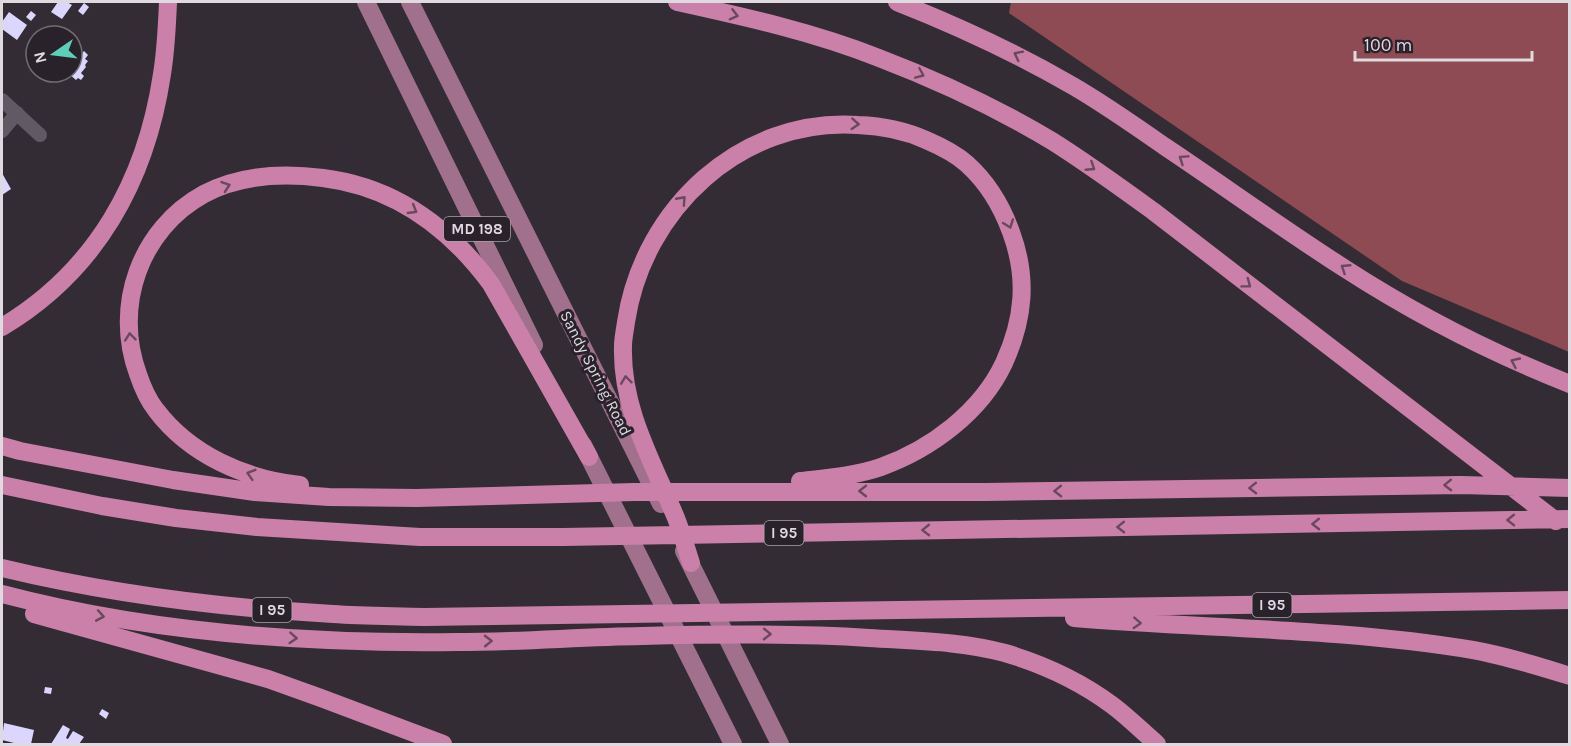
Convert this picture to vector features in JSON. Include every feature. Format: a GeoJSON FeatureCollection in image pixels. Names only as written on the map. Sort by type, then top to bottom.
{"type":"FeatureCollection","features":[{"type":"Feature","properties":{"kind":"highway"},"geometry":{"type":"LineString","coordinates":[[2,327],[24,313],[75,269],[95,244],[125,195],[139,165],[156,109],[163,73],[168,2]]}},
{"type":"Feature","properties":{"kind":"highway"},"geometry":{"type":"LineString","coordinates":[[677,2],[813,35],[878,57],[943,84],[1051,140],[1153,211],[1569,532]]}},
{"type":"Feature","properties":{"kind":"highway"},"geometry":{"type":"LineString","coordinates":[[897,2],[973,33],[1065,82],[1344,268],[1404,305],[1476,344],[1569,384]]}},
{"type":"Feature","properties":{"kind":"highway"},"geometry":{"type":"LineString","coordinates":[[634,492],[797,481],[844,476],[880,467],[914,453],[961,419],[983,396],[1000,371],[1012,345],[1020,312],[1023,283],[1018,249],[1005,214],[988,187],[966,163],[941,147],[910,133],[878,126],[841,123],[813,126],[780,134],[752,145],[723,163],[698,183],[676,206],[655,237],[638,274],[628,307],[623,345],[625,381],[642,455],[678,521],[691,563]]}},
{"type":"Feature","properties":{"kind":"highway"},"geometry":{"type":"LineString","coordinates":[[518,494],[340,488],[288,483],[222,464],[195,449],[174,431],[155,409],[142,385],[134,363],[129,339],[128,316],[131,292],[140,265],[151,244],[183,207],[228,184],[280,176],[313,177],[363,186],[390,197],[437,226],[474,262],[507,312],[589,457]]}},
{"type":"Feature","properties":{"kind":"highway"},"geometry":{"type":"LineString","coordinates":[[2,446],[129,472],[255,492],[329,496],[406,498],[634,492],[986,492],[1461,485],[1569,488]]}},
{"type":"Feature","properties":{"kind":"highway","name":"I 95"},"geometry":{"type":"LineString","coordinates":[[2,485],[102,506],[176,518],[257,527],[420,537],[563,537],[1569,519]]}},
{"type":"Feature","properties":{"kind":"highway","name":"I 95"},"geometry":{"type":"LineString","coordinates":[[2,568],[176,600],[334,615],[424,616],[1569,600]]}},
{"type":"Feature","properties":{"kind":"highway"},"geometry":{"type":"LineString","coordinates":[[2,594],[50,606],[178,628],[338,641],[456,642],[767,634],[972,646],[1005,653],[1075,682],[1110,704],[1157,744]]}},
{"type":"Feature","properties":{"kind":"highway"},"geometry":{"type":"LineString","coordinates":[[2,603],[35,615],[268,679],[443,744]]}},
{"type":"Feature","properties":{"kind":"highway"},"geometry":{"type":"LineString","coordinates":[[974,609],[1114,621],[1365,637],[1474,650],[1569,676]]}},
{"type":"Feature","properties":{"kind":"main road","name":"MD 198"},"geometry":{"type":"LineString","coordinates":[[366,2],[589,457],[733,744]]}},
{"type":"Feature","properties":{"kind":"main road","name":"Sandy Spring Road"},"geometry":{"type":"LineString","coordinates":[[410,2],[642,455]]}},
{"type":"Feature","properties":{"kind":"main road"},"geometry":{"type":"LineString","coordinates":[[691,563],[780,744]]}},
{"type":"Feature","properties":{"kind":"street"},"geometry":{"type":"LineString","coordinates":[[2,100],[40,135]]}},
{"type":"Feature","properties":{"kind":"street"},"geometry":{"type":"LineString","coordinates":[[2,131],[17,113]]}},
{"type":"Feature","properties":{"kind":"shaded area"},"geometry":{"type":"Polygon","coordinates":[[[1011,2],[1569,2],[1569,352],[1402,281],[1009,13],[1011,2]]]}},
{"type":"Feature","properties":{"kind":"building"},"geometry":{"type":"Polygon","coordinates":[[[58,2],[67,2],[72,5],[62,19],[51,12],[58,2]]]}},
{"type":"Feature","properties":{"kind":"building"},"geometry":{"type":"Polygon","coordinates":[[[84,3],[89,7],[83,15],[78,11],[84,3]]]}},
{"type":"Feature","properties":{"kind":"building"},"geometry":{"type":"Polygon","coordinates":[[[31,11],[36,15],[31,21],[26,17],[31,11]]]}},
{"type":"Feature","properties":{"kind":"building"},"geometry":{"type":"Polygon","coordinates":[[[9,12],[26,24],[17,40],[2,29],[2,22],[9,12]]]}},
{"type":"Feature","properties":{"kind":"building"},"geometry":{"type":"Polygon","coordinates":[[[84,51],[88,55],[85,59],[88,61],[84,69],[84,51]]]}},
{"type":"Feature","properties":{"kind":"building"},"geometry":{"type":"Polygon","coordinates":[[[2,173],[11,189],[2,195],[2,173]]]}},
{"type":"Feature","properties":{"kind":"building"},"geometry":{"type":"Polygon","coordinates":[[[45,687],[52,688],[51,694],[44,693],[45,687]]]}},
{"type":"Feature","properties":{"kind":"building"},"geometry":{"type":"Polygon","coordinates":[[[102,709],[109,713],[106,719],[99,714],[102,709]]]}},
{"type":"Feature","properties":{"kind":"building"},"geometry":{"type":"Polygon","coordinates":[[[4,723],[34,730],[31,744],[2,740],[4,723]]]}},
{"type":"Feature","properties":{"kind":"building"},"geometry":{"type":"Polygon","coordinates":[[[63,725],[70,729],[66,738],[68,739],[73,731],[84,737],[79,744],[51,744],[63,725]]]}}]}
